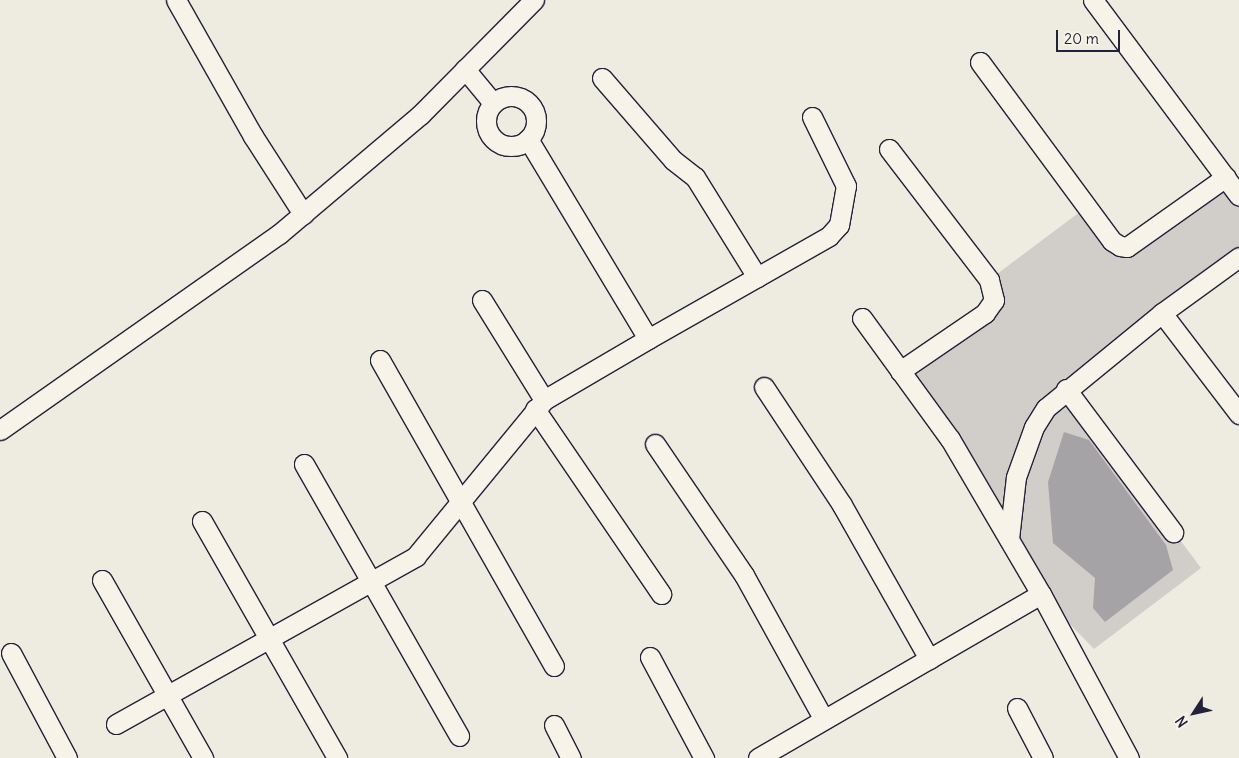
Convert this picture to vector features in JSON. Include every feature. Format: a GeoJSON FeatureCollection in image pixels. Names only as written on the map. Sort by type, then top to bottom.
{"type":"FeatureCollection","features":[{"type":"Feature","properties":{"kind":"street"},"geometry":{"type":"LineString","coordinates":[[176,0],[253,136],[303,214]]}},
{"type":"Feature","properties":{"kind":"street"},"geometry":{"type":"LineString","coordinates":[[0,430],[303,214],[420,115],[534,0]]}},
{"type":"Feature","properties":{"kind":"street"},"geometry":{"type":"LineString","coordinates":[[1093,0],[1239,196]]}},
{"type":"Feature","properties":{"kind":"street"},"geometry":{"type":"LineString","coordinates":[[980,62],[1112,241],[1120,246],[1127,247],[1226,177]]}},
{"type":"Feature","properties":{"kind":"street"},"geometry":{"type":"LineString","coordinates":[[465,69],[493,103]]}},
{"type":"Feature","properties":{"kind":"street"},"geometry":{"type":"LineString","coordinates":[[602,78],[672,160],[695,177],[757,277]]}},
{"type":"Feature","properties":{"kind":"street"},"geometry":{"type":"LineString","coordinates":[[504,96],[517,96],[528,103],[535,114],[535,128],[528,139],[517,145],[504,145],[493,138],[486,121],[493,103],[504,96]]}},
{"type":"Feature","properties":{"kind":"street"},"geometry":{"type":"LineString","coordinates":[[116,724],[372,584],[416,556],[463,503],[540,404],[648,339],[829,236],[840,225],[846,186],[812,117]]}},
{"type":"Feature","properties":{"kind":"street"},"geometry":{"type":"LineString","coordinates":[[528,139],[648,339]]}},
{"type":"Feature","properties":{"kind":"street"},"geometry":{"type":"LineString","coordinates":[[889,149],[989,280],[994,300],[985,313],[900,370]]}},
{"type":"Feature","properties":{"kind":"street"},"geometry":{"type":"LineString","coordinates":[[1009,539],[1016,477],[1034,427],[1066,389],[1162,313],[1239,258]]}},
{"type":"Feature","properties":{"kind":"street"},"geometry":{"type":"LineString","coordinates":[[482,300],[540,404],[660,594]]}},
{"type":"Feature","properties":{"kind":"street"},"geometry":{"type":"LineString","coordinates":[[1162,313],[1239,414]]}},
{"type":"Feature","properties":{"kind":"street"},"geometry":{"type":"LineString","coordinates":[[862,318],[950,439],[1041,594],[1128,758]]}},
{"type":"Feature","properties":{"kind":"street"},"geometry":{"type":"LineString","coordinates":[[380,360],[554,666]]}},
{"type":"Feature","properties":{"kind":"street"},"geometry":{"type":"LineString","coordinates":[[764,387],[842,505],[929,659]]}},
{"type":"Feature","properties":{"kind":"street"},"geometry":{"type":"LineString","coordinates":[[1066,389],[1173,532]]}},
{"type":"Feature","properties":{"kind":"street"},"geometry":{"type":"LineString","coordinates":[[655,444],[744,575],[823,718]]}},
{"type":"Feature","properties":{"kind":"street"},"geometry":{"type":"LineString","coordinates":[[304,464],[459,736]]}},
{"type":"Feature","properties":{"kind":"street"},"geometry":{"type":"LineString","coordinates":[[202,521],[337,758]]}},
{"type":"Feature","properties":{"kind":"street"},"geometry":{"type":"LineString","coordinates":[[102,580],[203,758]]}},
{"type":"Feature","properties":{"kind":"street"},"geometry":{"type":"LineString","coordinates":[[758,758],[823,718],[1041,594]]}},
{"type":"Feature","properties":{"kind":"street"},"geometry":{"type":"LineString","coordinates":[[11,653],[67,758]]}},
{"type":"Feature","properties":{"kind":"street"},"geometry":{"type":"LineString","coordinates":[[650,657],[704,758]]}},
{"type":"Feature","properties":{"kind":"street"},"geometry":{"type":"LineString","coordinates":[[1017,708],[1043,758]]}},
{"type":"Feature","properties":{"kind":"street"},"geometry":{"type":"LineString","coordinates":[[554,725],[571,758]]}},
{"type":"Feature","properties":{"kind":"shaded area"},"geometry":{"type":"Polygon","coordinates":[[[1220,167],[1239,195],[1239,257],[1067,389],[1201,568],[1094,649],[1041,594],[900,371],[1002,297],[989,280],[1089,205],[1121,249],[1220,167]]]}},
{"type":"Feature","properties":{"kind":"shaded area"},"geometry":{"type":"Polygon","coordinates":[[[1064,432],[1089,440],[1166,545],[1173,570],[1105,622],[1093,608],[1095,578],[1053,543],[1048,482],[1064,432]]]}}]}
